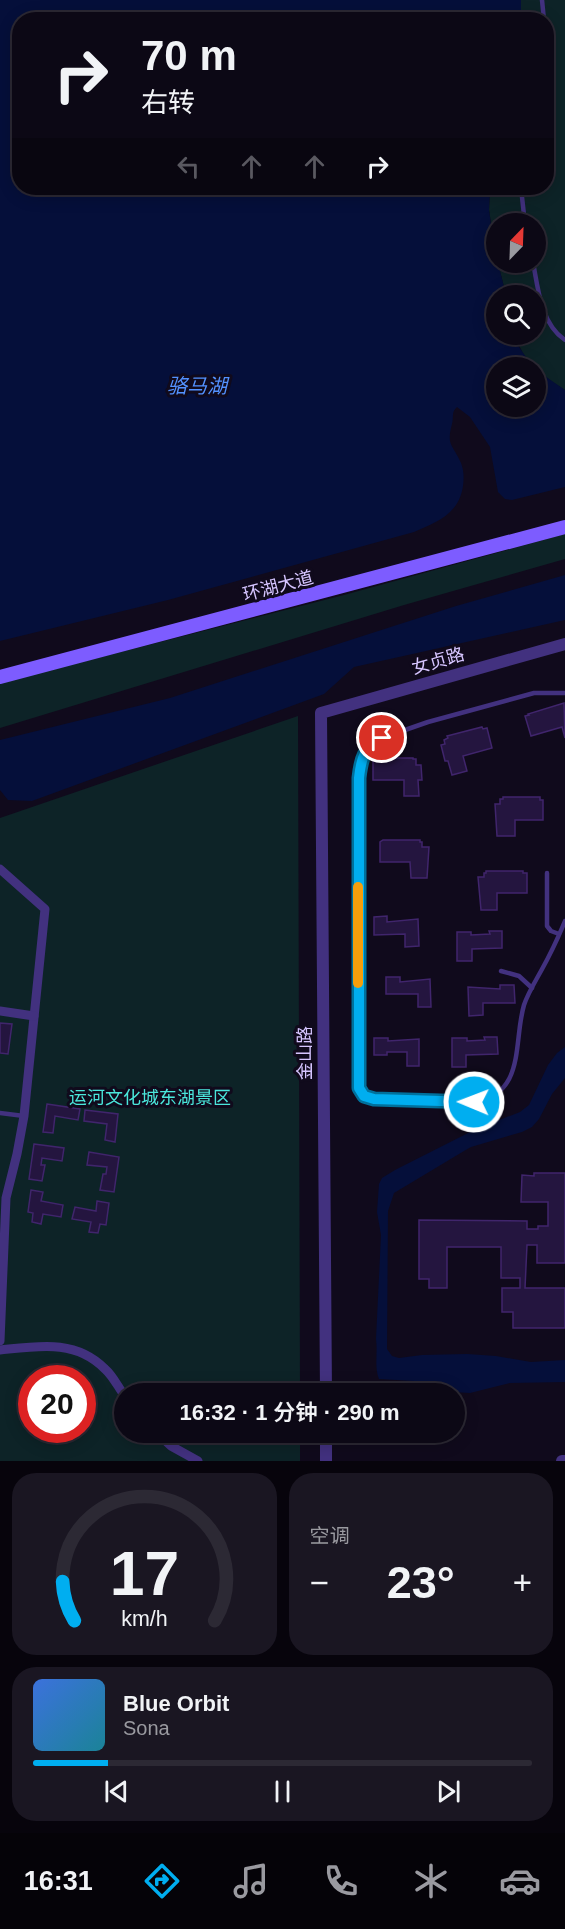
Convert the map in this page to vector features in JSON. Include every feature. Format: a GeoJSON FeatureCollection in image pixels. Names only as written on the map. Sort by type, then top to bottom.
{"type":"FeatureCollection","features":[{"type":"Feature","properties":{"kind":"main road","name":"环湖大道"},"geometry":{"type":"LineString","coordinates":[[0,677],[565,527]]}},
{"type":"Feature","properties":{"kind":"street","name":"女贞路"},"geometry":{"type":"LineString","coordinates":[[321,713],[565,644]]}},
{"type":"Feature","properties":{"kind":"street","name":"金山路"},"geometry":{"type":"LineString","coordinates":[[321,713],[326,1383]]}},
{"type":"Feature","properties":{"kind":"street"},"geometry":{"type":"LineString","coordinates":[[0,869],[45,909],[24,1116],[6,1198],[0,1341]]}},
{"type":"Feature","properties":{"kind":"street"},"geometry":{"type":"LineString","coordinates":[[0,1011],[34,1016]]}},
{"type":"Feature","properties":{"kind":"street"},"geometry":{"type":"LineString","coordinates":[[0,1350],[52,1345],[71,1348],[90,1356],[106,1370],[115,1383]]}},
{"type":"Feature","properties":{"kind":"street"},"geometry":{"type":"LineString","coordinates":[[168,1443],[198,1461]]}},
{"type":"Feature","properties":{"kind":"street"},"geometry":{"type":"LineString","coordinates":[[326,1443],[326,1461]]}},
{"type":"Feature","properties":{"kind":"lane"},"geometry":{"type":"LineString","coordinates":[[522,195],[524,213]]}},
{"type":"Feature","properties":{"kind":"lane"},"geometry":{"type":"LineString","coordinates":[[536,273],[547,318],[554,331],[565,340]]}},
{"type":"Feature","properties":{"kind":"lane"},"geometry":{"type":"LineString","coordinates":[[565,693],[534,693],[428,722],[372,743],[363,755],[359,778],[358,1080],[361,1093],[379,1100],[474,1102],[491,1098],[502,1090],[511,1075],[518,1048],[524,1005],[565,921]]}},
{"type":"Feature","properties":{"kind":"lane"},"geometry":{"type":"LineString","coordinates":[[547,873],[547,926],[551,931],[560,934]]}},
{"type":"Feature","properties":{"kind":"lane"},"geometry":{"type":"LineString","coordinates":[[501,971],[519,976],[529,982],[532,988]]}},
{"type":"Feature","properties":{"kind":"lane"},"geometry":{"type":"LineString","coordinates":[[0,1113],[24,1116]]}},
{"type":"Feature","properties":{"kind":"green space"},"geometry":{"type":"Polygon","coordinates":[[[521,0],[565,0],[565,390],[546,377],[546,357],[526,357],[519,345],[546,345],[546,285],[504,285],[500,273],[546,273],[546,213],[489,213],[489,210],[490,195],[554,195],[554,12],[521,12],[521,0]]]}},
{"type":"Feature","properties":{"kind":"green space"},"geometry":{"type":"Polygon","coordinates":[[[565,534],[565,559],[404,605],[0,728],[0,683],[344,595],[565,534]]]}},
{"type":"Feature","properties":{"kind":"green space","name":"运河文化城东湖景区"},"geometry":{"type":"Polygon","coordinates":[[[298,716],[300,1383],[114,1383],[114,1443],[300,1443],[300,1461],[0,1461],[0,818],[298,716]]]}},
{"type":"Feature","properties":{"kind":"water","name":"骆马湖"},"geometry":{"type":"Polygon","coordinates":[[[0,0],[521,0],[521,12],[12,12],[12,195],[490,195],[489,213],[486,213],[486,273],[500,273],[504,285],[486,285],[486,345],[518,345],[526,357],[486,357],[486,417],[546,417],[546,377],[565,390],[565,487],[512,500],[505,499],[498,492],[490,447],[470,417],[457,407],[453,413],[450,441],[462,466],[463,486],[457,504],[446,516],[414,532],[168,600],[0,641],[0,0]]]}},
{"type":"Feature","properties":{"kind":"water"},"geometry":{"type":"Polygon","coordinates":[[[565,575],[565,620],[354,667],[324,694],[32,801],[8,800],[0,790],[0,740],[170,698],[456,606],[565,575]]]}},
{"type":"Feature","properties":{"kind":"water"},"geometry":{"type":"Polygon","coordinates":[[[565,1047],[565,1078],[552,1094],[539,1119],[532,1127],[471,1147],[394,1193],[388,1211],[387,1349],[392,1356],[399,1358],[467,1354],[531,1362],[565,1360],[565,1382],[510,1383],[470,1393],[465,1393],[465,1383],[421,1383],[379,1379],[376,1339],[381,1235],[377,1212],[379,1184],[382,1178],[476,1129],[520,1112],[529,1105],[548,1065],[565,1047]]]}},
{"type":"Feature","properties":{"kind":"building"},"geometry":{"type":"Polygon","coordinates":[[[564,703],[565,738],[562,727],[531,736],[525,716],[564,703]]]}},
{"type":"Feature","properties":{"kind":"building"},"geometry":{"type":"Polygon","coordinates":[[[482,727],[487,728],[492,748],[463,756],[467,771],[452,775],[441,745],[445,744],[444,740],[448,738],[447,736],[482,727]]]}},
{"type":"Feature","properties":{"kind":"building"},"geometry":{"type":"Polygon","coordinates":[[[376,758],[416,759],[416,765],[421,765],[422,780],[418,780],[419,796],[404,796],[404,780],[373,780],[373,760],[376,758]]]}},
{"type":"Feature","properties":{"kind":"building"},"geometry":{"type":"Polygon","coordinates":[[[503,797],[540,797],[540,800],[543,800],[543,820],[515,820],[515,836],[497,836],[495,804],[500,804],[500,799],[503,797]]]}},
{"type":"Feature","properties":{"kind":"building"},"geometry":{"type":"Polygon","coordinates":[[[383,840],[420,840],[422,847],[429,847],[427,878],[411,878],[410,862],[380,862],[380,842],[383,840]]]}},
{"type":"Feature","properties":{"kind":"building"},"geometry":{"type":"Polygon","coordinates":[[[486,871],[523,871],[527,873],[527,893],[497,893],[497,910],[481,910],[478,877],[484,877],[486,871]]]}},
{"type":"Feature","properties":{"kind":"building"},"geometry":{"type":"Polygon","coordinates":[[[387,916],[387,922],[418,919],[419,946],[405,947],[405,934],[374,935],[374,917],[387,916]]]}},
{"type":"Feature","properties":{"kind":"building"},"geometry":{"type":"Polygon","coordinates":[[[489,931],[502,931],[502,948],[472,949],[472,961],[457,961],[457,932],[471,932],[471,935],[490,934],[489,931]]]}},
{"type":"Feature","properties":{"kind":"building"},"geometry":{"type":"Polygon","coordinates":[[[386,977],[400,977],[400,982],[430,979],[431,1007],[418,1007],[418,994],[386,994],[386,977]]]}},
{"type":"Feature","properties":{"kind":"building"},"geometry":{"type":"Polygon","coordinates":[[[500,985],[514,985],[515,1003],[483,1003],[483,1015],[469,1016],[468,987],[500,989],[500,985]]]}},
{"type":"Feature","properties":{"kind":"building"},"geometry":{"type":"Polygon","coordinates":[[[0,1023],[12,1024],[8,1054],[0,1053],[0,1023]]]}},
{"type":"Feature","properties":{"kind":"building"},"geometry":{"type":"Polygon","coordinates":[[[484,1037],[497,1037],[498,1054],[466,1055],[466,1067],[452,1067],[452,1038],[467,1038],[467,1041],[485,1040],[484,1037]]]}},
{"type":"Feature","properties":{"kind":"building"},"geometry":{"type":"Polygon","coordinates":[[[374,1038],[388,1038],[388,1041],[419,1039],[419,1066],[407,1066],[407,1052],[387,1052],[387,1055],[374,1055],[374,1038]]]}},
{"type":"Feature","properties":{"kind":"building"},"geometry":{"type":"Polygon","coordinates":[[[47,1104],[80,1109],[78,1120],[55,1116],[53,1133],[43,1132],[47,1104]]]}},
{"type":"Feature","properties":{"kind":"building"},"geometry":{"type":"Polygon","coordinates":[[[85,1110],[118,1114],[115,1142],[105,1140],[107,1124],[84,1121],[85,1110]]]}},
{"type":"Feature","properties":{"kind":"building"},"geometry":{"type":"Polygon","coordinates":[[[34,1144],[64,1148],[62,1161],[42,1158],[41,1165],[45,1165],[42,1181],[29,1179],[34,1144]]]}},
{"type":"Feature","properties":{"kind":"building"},"geometry":{"type":"Polygon","coordinates":[[[89,1152],[119,1157],[114,1192],[100,1190],[107,1167],[87,1165],[89,1152]]]}},
{"type":"Feature","properties":{"kind":"building"},"geometry":{"type":"Polygon","coordinates":[[[534,1173],[565,1173],[565,1263],[537,1263],[537,1245],[527,1245],[525,1288],[565,1288],[565,1328],[513,1328],[513,1312],[502,1312],[502,1288],[520,1288],[520,1278],[501,1278],[501,1247],[447,1247],[447,1288],[429,1288],[429,1279],[419,1279],[419,1220],[527,1221],[527,1229],[548,1226],[548,1202],[521,1202],[522,1175],[534,1176],[534,1173]]]}},
{"type":"Feature","properties":{"kind":"building"},"geometry":{"type":"Polygon","coordinates":[[[31,1190],[43,1192],[41,1201],[63,1205],[61,1217],[43,1214],[41,1224],[32,1222],[33,1213],[28,1212],[31,1190]]]}},
{"type":"Feature","properties":{"kind":"building"},"geometry":{"type":"Polygon","coordinates":[[[97,1201],[109,1203],[106,1225],[100,1224],[98,1233],[89,1232],[91,1222],[72,1219],[75,1207],[96,1211],[97,1201]]]}},
{"type":"Feature","properties":{"kind":"slow traffic"},"geometry":{"type":"LineString","coordinates":[[358,887],[358,983]]}},
{"type":"Feature","properties":{"kind":"route"},"geometry":{"type":"LineString","coordinates":[[382,738],[372,743],[363,755],[359,778],[359,1088],[364,1096],[374,1099],[474,1102]]}}]}
